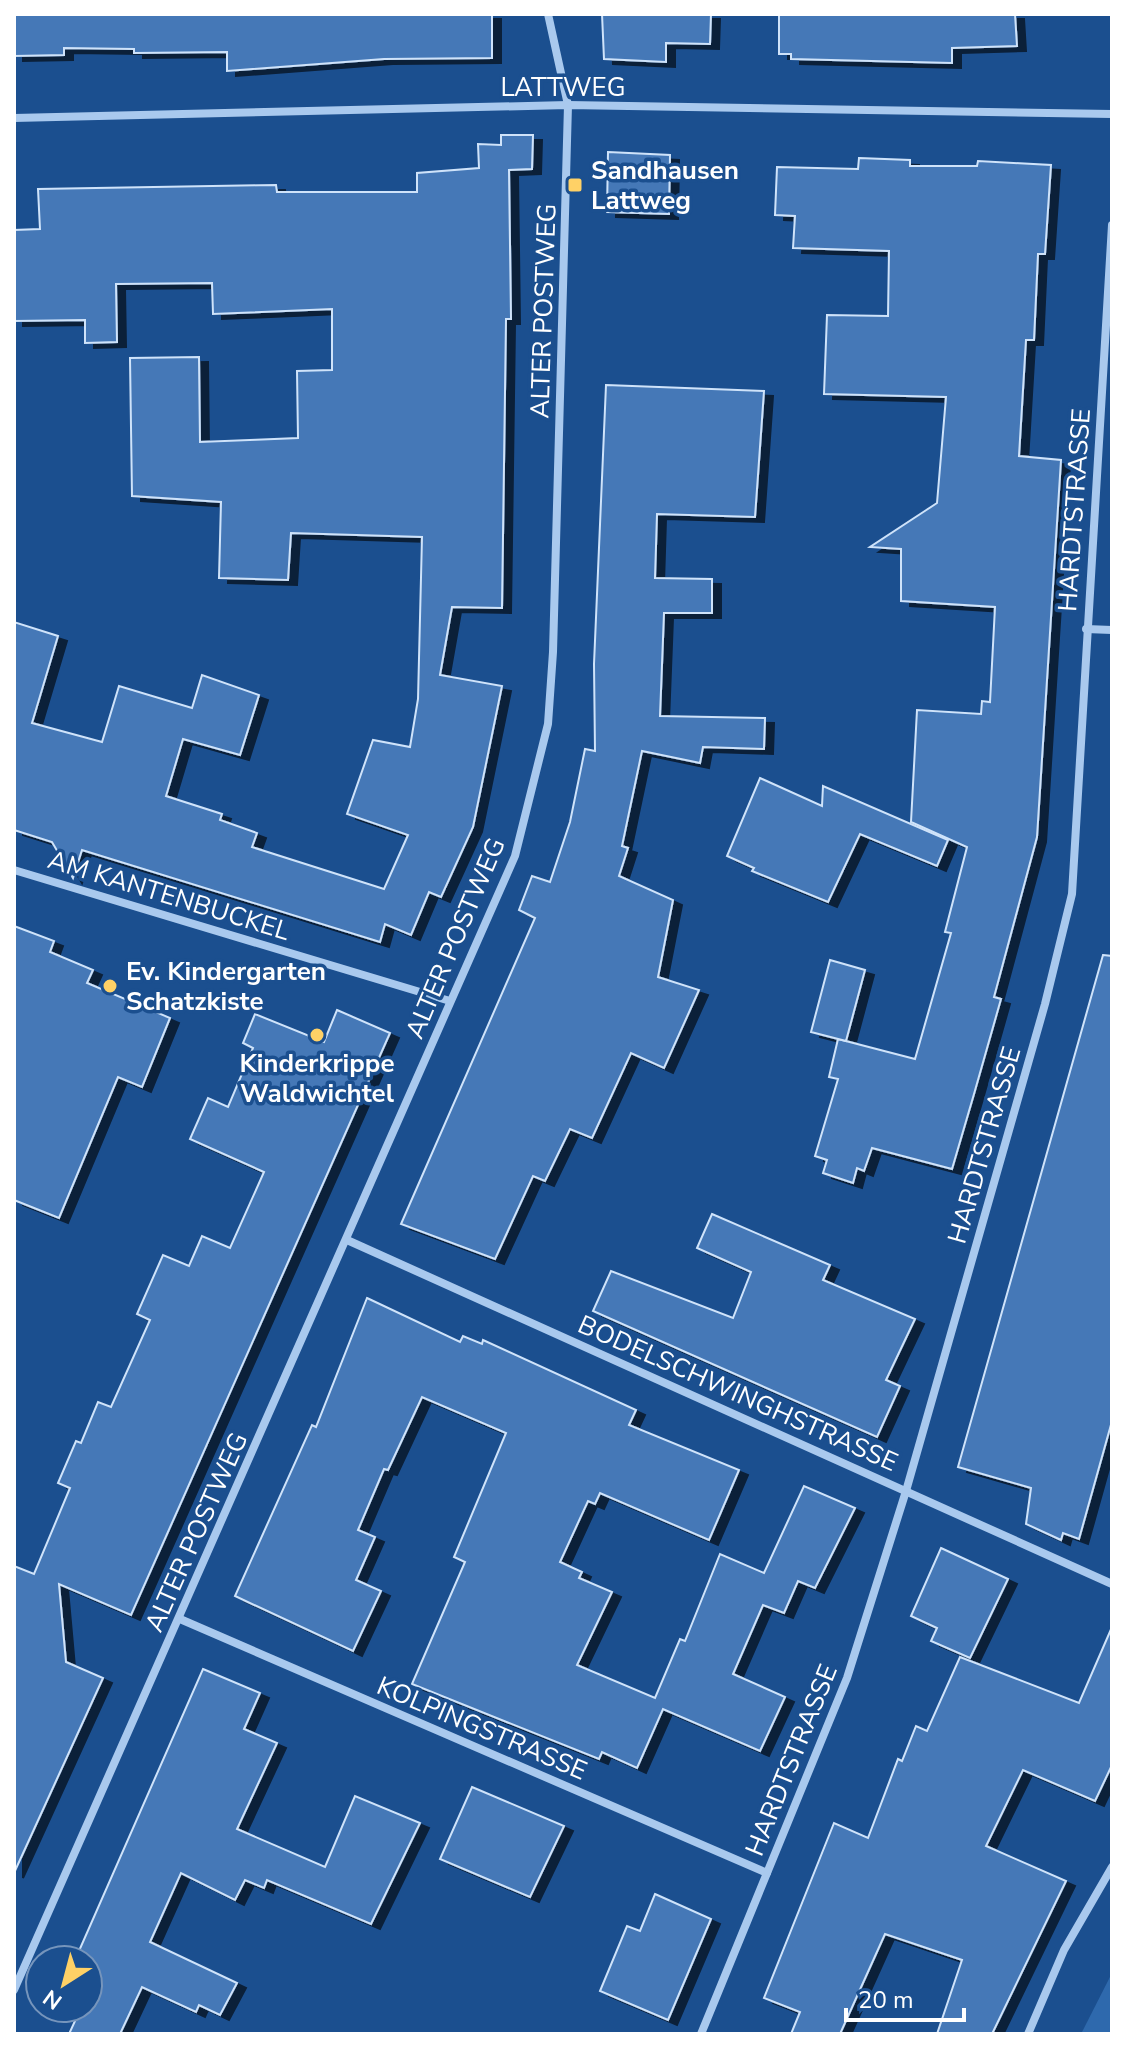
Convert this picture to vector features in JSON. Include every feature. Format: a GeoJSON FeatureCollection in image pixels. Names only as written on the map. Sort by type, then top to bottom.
{"type":"FeatureCollection","features":[{"type":"Feature","properties":{"kind":"street","name":"ALTER POSTWEG"},"geometry":{"type":"LineString","coordinates":[[14,1990],[515,856],[548,724],[568,105],[548,14]]}},
{"type":"Feature","properties":{"kind":"street","name":"LATTWEG"},"geometry":{"type":"LineString","coordinates":[[14,118],[568,105],[1112,114]]}},
{"type":"Feature","properties":{"kind":"street","name":"HARDTSTRASSE"},"geometry":{"type":"LineString","coordinates":[[701,2034],[847,1678],[906,1491],[1045,1004],[1072,894],[1112,225]]}},
{"type":"Feature","properties":{"kind":"street"},"geometry":{"type":"LineString","coordinates":[[1086,629],[1112,630]]}},
{"type":"Feature","properties":{"kind":"street","name":"AM KANTENBUCKEL"},"geometry":{"type":"LineString","coordinates":[[14,870],[450,1001]]}},
{"type":"Feature","properties":{"kind":"street","name":"BODELSCHWINGHSTRASSE"},"geometry":{"type":"LineString","coordinates":[[347,1240],[1112,1584]]}},
{"type":"Feature","properties":{"kind":"street","name":"KOLPINGSTRASSE"},"geometry":{"type":"LineString","coordinates":[[180,1619],[767,1873]]}},
{"type":"Feature","properties":{"kind":"street"},"geometry":{"type":"LineString","coordinates":[[1028,2034],[1064,1950],[1112,1867]]}},
{"type":"Feature","properties":{"kind":"shaded area"},"geometry":{"type":"Polygon","coordinates":[[[1112,1973],[1112,2034],[1081,2034],[1112,1973]]]}},
{"type":"Feature","properties":{"kind":"building"},"geometry":{"type":"Polygon","coordinates":[[[14,14],[492,14],[492,58],[384,59],[227,71],[227,52],[134,53],[134,49],[64,48],[64,55],[14,56],[14,14]]]}},
{"type":"Feature","properties":{"kind":"building"},"geometry":{"type":"Polygon","coordinates":[[[602,14],[711,14],[710,44],[666,43],[666,62],[604,59],[602,14]]]}},
{"type":"Feature","properties":{"kind":"building"},"geometry":{"type":"Polygon","coordinates":[[[779,14],[1015,14],[1017,46],[952,48],[952,63],[791,59],[791,54],[779,54],[779,14]]]}},
{"type":"Feature","properties":{"kind":"building"},"geometry":{"type":"Polygon","coordinates":[[[501,135],[533,135],[532,169],[509,170],[511,319],[506,319],[502,608],[452,607],[440,675],[502,686],[473,827],[441,897],[429,892],[411,935],[385,924],[380,942],[82,850],[73,878],[52,842],[14,830],[14,622],[58,636],[32,723],[102,742],[119,686],[192,708],[202,675],[259,695],[240,755],[183,739],[166,796],[222,814],[220,820],[257,833],[252,847],[384,889],[408,835],[347,814],[373,740],[410,747],[418,699],[422,537],[291,533],[288,580],[219,578],[221,502],[132,496],[130,358],[199,357],[200,442],[298,438],[297,371],[332,370],[332,309],[213,314],[212,283],[116,284],[117,342],[85,343],[85,320],[14,321],[14,230],[40,229],[38,189],[276,185],[277,192],[417,192],[417,173],[479,168],[478,144],[501,145],[501,135]]]}},
{"type":"Feature","properties":{"kind":"building"},"geometry":{"type":"Polygon","coordinates":[[[608,152],[670,155],[669,214],[607,212],[608,152]]]}},
{"type":"Feature","properties":{"kind":"building"},"geometry":{"type":"Polygon","coordinates":[[[859,158],[910,160],[910,166],[977,166],[978,161],[1051,165],[1045,254],[1038,254],[1034,340],[1026,340],[1019,456],[1061,460],[1037,837],[994,997],[1001,999],[974,1094],[952,1169],[872,1148],[864,1171],[857,1168],[853,1183],[823,1173],[827,1160],[815,1156],[838,1079],[829,1077],[838,1039],[915,1059],[951,933],[945,932],[967,847],[911,822],[917,710],[981,714],[982,701],[990,702],[995,607],[901,601],[901,549],[870,547],[937,503],[946,397],[824,394],[827,315],[888,316],[889,251],[793,248],[795,216],[775,215],[777,167],[858,169],[859,158]]]}},
{"type":"Feature","properties":{"kind":"building"},"geometry":{"type":"Polygon","coordinates":[[[606,385],[764,391],[755,517],[657,514],[655,578],[712,579],[712,613],[664,613],[660,716],[765,718],[764,749],[703,747],[700,763],[642,751],[622,846],[628,848],[619,876],[673,900],[658,977],[699,990],[664,1068],[631,1053],[592,1138],[570,1129],[545,1181],[533,1176],[495,1259],[401,1224],[535,918],[519,910],[532,876],[550,882],[570,822],[585,749],[595,751],[594,664],[606,385]]]}},
{"type":"Feature","properties":{"kind":"building"},"geometry":{"type":"Polygon","coordinates":[[[760,778],[822,806],[823,786],[948,840],[937,866],[860,834],[828,902],[752,871],[754,868],[727,856],[760,778]]]}},
{"type":"Feature","properties":{"kind":"building"},"geometry":{"type":"Polygon","coordinates":[[[14,926],[54,941],[50,952],[93,970],[87,983],[170,1018],[142,1087],[118,1077],[59,1218],[14,1200],[14,926]]]}},
{"type":"Feature","properties":{"kind":"building"},"geometry":{"type":"Polygon","coordinates":[[[1103,955],[1112,956],[1112,1421],[1079,1539],[1063,1533],[1061,1540],[1026,1524],[1031,1488],[958,1467],[1103,955]]]}},
{"type":"Feature","properties":{"kind":"building"},"geometry":{"type":"Polygon","coordinates":[[[830,960],[865,970],[846,1041],[811,1032],[830,960]]]}},
{"type":"Feature","properties":{"kind":"building"},"geometry":{"type":"Polygon","coordinates":[[[337,1010],[390,1033],[131,1615],[59,1584],[66,1662],[103,1678],[14,1873],[14,1566],[34,1574],[70,1488],[58,1483],[76,1441],[81,1443],[98,1402],[111,1407],[150,1320],[137,1314],[163,1255],[189,1266],[202,1236],[230,1248],[264,1172],[190,1139],[208,1098],[228,1107],[253,1048],[243,1043],[255,1014],[324,1042],[337,1010]]]}},
{"type":"Feature","properties":{"kind":"building"},"geometry":{"type":"Polygon","coordinates":[[[712,1214],[830,1265],[823,1280],[915,1319],[886,1380],[900,1386],[877,1437],[593,1311],[611,1271],[733,1318],[751,1272],[697,1248],[712,1214]]]}},
{"type":"Feature","properties":{"kind":"building"},"geometry":{"type":"Polygon","coordinates":[[[367,1298],[460,1342],[463,1336],[482,1344],[483,1340],[636,1410],[629,1425],[739,1470],[709,1540],[600,1493],[595,1504],[588,1501],[560,1562],[582,1572],[579,1578],[612,1592],[577,1665],[655,1698],[680,1639],[685,1641],[720,1554],[764,1573],[804,1486],[855,1508],[815,1588],[798,1581],[784,1613],[763,1605],[733,1674],[785,1697],[760,1751],[663,1709],[637,1768],[602,1752],[599,1759],[412,1684],[465,1562],[454,1557],[506,1433],[422,1397],[388,1470],[384,1469],[358,1530],[375,1537],[356,1580],[381,1591],[353,1651],[235,1596],[312,1425],[316,1427],[367,1298]]]}},
{"type":"Feature","properties":{"kind":"building"},"geometry":{"type":"Polygon","coordinates":[[[941,1548],[1008,1579],[970,1658],[931,1641],[937,1628],[911,1616],[941,1548]]]}},
{"type":"Feature","properties":{"kind":"building"},"geometry":{"type":"Polygon","coordinates":[[[1112,1627],[1112,1765],[1095,1801],[1023,1770],[986,1846],[1066,1881],[992,2034],[937,2034],[962,1960],[885,1934],[840,2034],[791,2034],[800,2012],[764,1998],[834,1823],[868,1838],[898,1759],[902,1761],[916,1726],[927,1731],[960,1657],[1079,1703],[1112,1627]]]}},
{"type":"Feature","properties":{"kind":"building"},"geometry":{"type":"Polygon","coordinates":[[[203,1669],[260,1693],[244,1729],[277,1743],[237,1829],[325,1867],[355,1796],[420,1823],[371,1924],[267,1880],[264,1888],[245,1880],[235,1900],[181,1873],[150,1942],[237,1983],[220,2015],[199,2005],[196,2012],[142,1987],[120,2034],[69,2034],[74,2024],[104,2024],[104,1944],[82,1944],[203,1669]]]}},
{"type":"Feature","properties":{"kind":"building"},"geometry":{"type":"Polygon","coordinates":[[[472,1787],[564,1826],[530,1897],[440,1859],[472,1787]]]}},
{"type":"Feature","properties":{"kind":"building"},"geometry":{"type":"Polygon","coordinates":[[[655,1894],[711,1919],[668,2020],[600,1991],[627,1926],[640,1931],[655,1894]]]}},
{"type":"Feature","properties":{"kind":"place","name":"Sandhausen Lattweg"},"geometry":{"type":"Point","coordinates":[575,185]}},
{"type":"Feature","properties":{"kind":"place","name":"Ev. Kindergarten Schatzkiste"},"geometry":{"type":"Point","coordinates":[110,986]}},
{"type":"Feature","properties":{"kind":"place","name":"Kinderkrippe Waldwichtel"},"geometry":{"type":"Point","coordinates":[317,1035]}}]}
